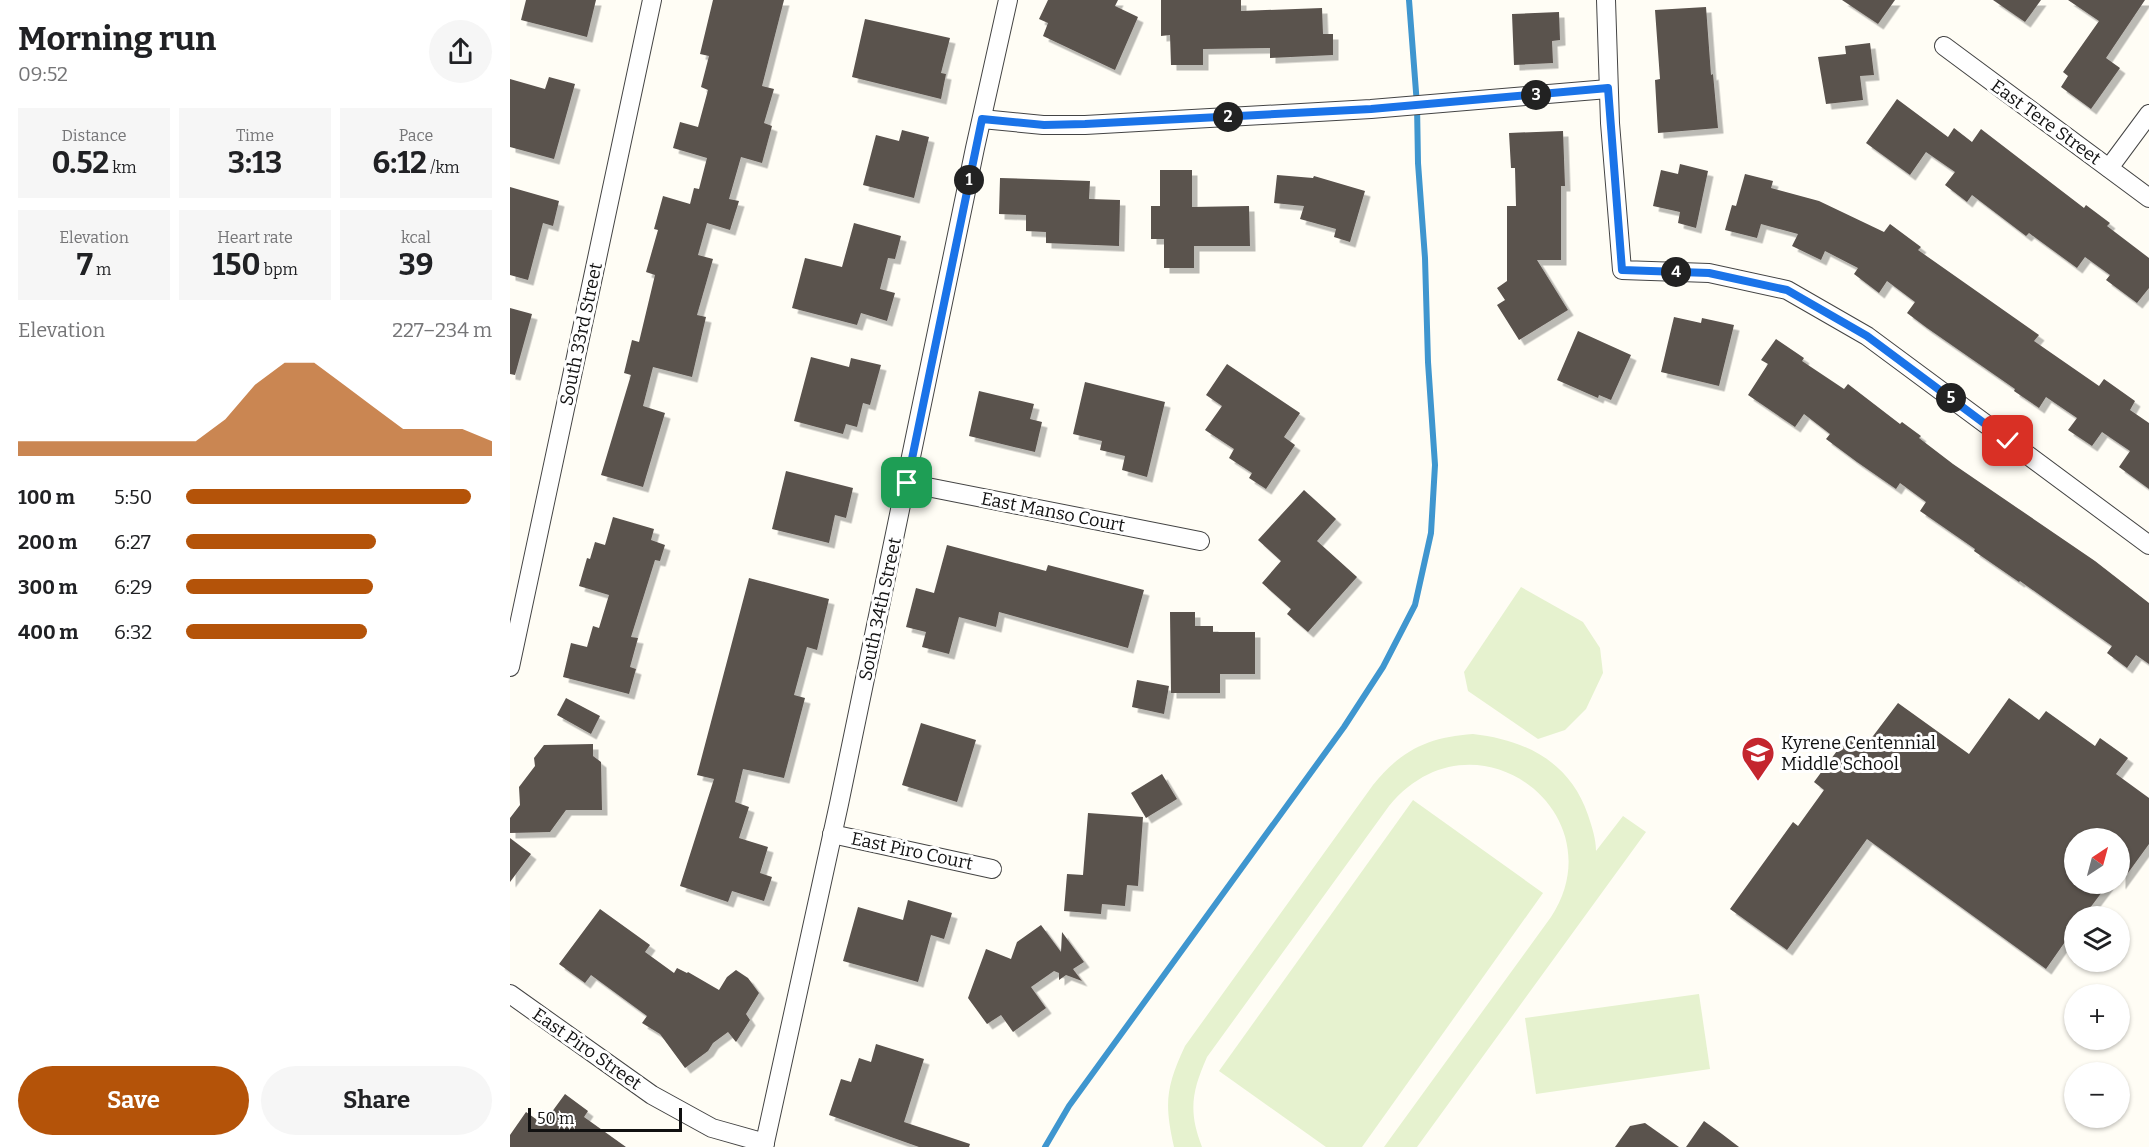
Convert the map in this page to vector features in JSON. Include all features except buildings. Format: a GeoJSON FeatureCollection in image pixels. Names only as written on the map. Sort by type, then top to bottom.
{"type":"FeatureCollection","features":[{"type":"Feature","properties":{"kind":"street","name":"South 33rd Street"},"geometry":{"type":"LineString","coordinates":[[510,667],[652,0]]}},
{"type":"Feature","properties":{"kind":"street","name":"South 34th Street"},"geometry":{"type":"LineString","coordinates":[[765,1145],[1008,0]]}},
{"type":"Feature","properties":{"kind":"street"},"geometry":{"type":"LineString","coordinates":[[1606,0],[1608,88],[1622,270],[1709,273],[1787,290],[1867,336],[2149,545]]}},
{"type":"Feature","properties":{"kind":"street","name":"East Tere Street"},"geometry":{"type":"LineString","coordinates":[[1944,46],[2149,198]]}},
{"type":"Feature","properties":{"kind":"street"},"geometry":{"type":"LineString","coordinates":[[982,119],[1044,125],[1085,124],[1371,109],[1608,88]]}},
{"type":"Feature","properties":{"kind":"street"},"geometry":{"type":"LineString","coordinates":[[2109,168],[2149,114]]}},
{"type":"Feature","properties":{"kind":"street","name":"East Manso Court"},"geometry":{"type":"LineString","coordinates":[[907,483],[1200,541]]}},
{"type":"Feature","properties":{"kind":"street","name":"East Piro Court"},"geometry":{"type":"LineString","coordinates":[[832,834],[992,868]]}},
{"type":"Feature","properties":{"kind":"street","name":"East Piro Street"},"geometry":{"type":"LineString","coordinates":[[510,994],[652,1095],[712,1128],[765,1145]]}},
{"type":"Feature","properties":{"kind":"green space"},"geometry":{"type":"Polygon","coordinates":[[[1521,587],[1583,622],[1600,648],[1603,673],[1586,709],[1565,730],[1538,739],[1468,691],[1464,672],[1521,587]]]}},
{"type":"Feature","properties":{"kind":"green space"},"geometry":{"type":"Polygon","coordinates":[[[1473,734],[1528,748],[1558,768],[1580,797],[1592,828],[1596,851],[1623,816],[1646,832],[1417,1147],[1384,1147],[1551,917],[1567,878],[1566,841],[1552,809],[1527,784],[1496,768],[1460,765],[1423,777],[1389,806],[1207,1057],[1195,1091],[1193,1112],[1202,1147],[1174,1147],[1169,1118],[1169,1095],[1174,1073],[1185,1046],[1373,785],[1405,754],[1429,742],[1473,734]]]}},
{"type":"Feature","properties":{"kind":"green space"},"geometry":{"type":"Polygon","coordinates":[[[1413,800],[1543,893],[1362,1147],[1326,1147],[1219,1071],[1413,800]]]}},
{"type":"Feature","properties":{"kind":"green space"},"geometry":{"type":"Polygon","coordinates":[[[1699,994],[1710,1069],[1536,1094],[1525,1018],[1699,994]]]}},
{"type":"Feature","properties":{"kind":"waterway"},"geometry":{"type":"LineString","coordinates":[[1045,1147],[1069,1106],[1344,727],[1383,667],[1415,605],[1431,533],[1435,465],[1418,163],[1417,105],[1409,0]]}},
{"type":"Feature","properties":{"kind":"place","name":"Kyrene Centennial Middle School"},"geometry":{"type":"Point","coordinates":[1758,782]}},
{"type":"Feature","properties":{"kind":"route"},"geometry":{"type":"LineString","coordinates":[[907,483],[982,119],[1044,125],[1085,124],[1371,109],[1608,88],[1622,270],[1709,273],[1787,290],[1867,336],[2008,441]]}}]}
